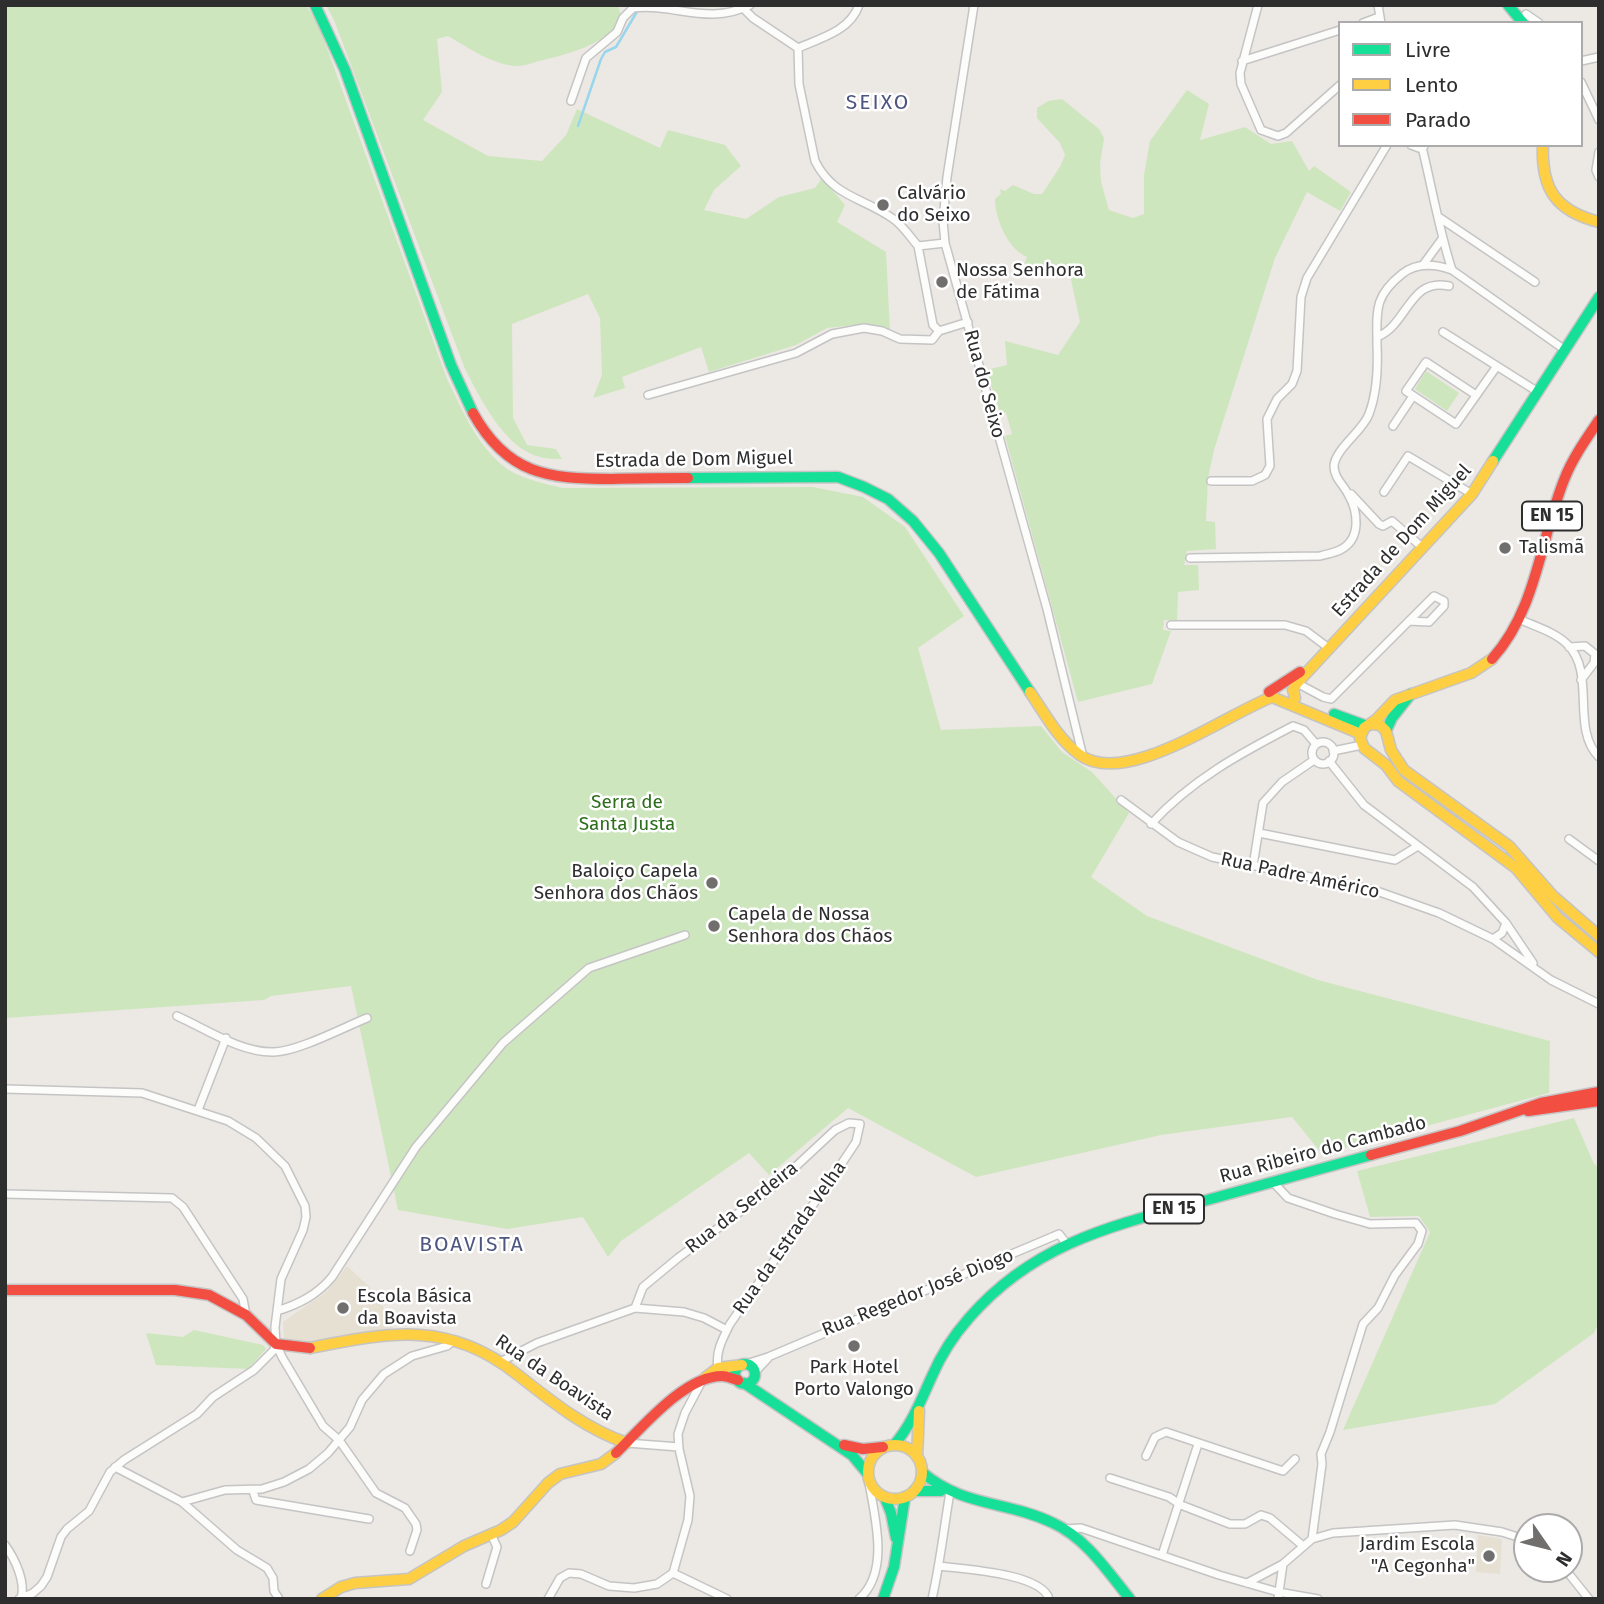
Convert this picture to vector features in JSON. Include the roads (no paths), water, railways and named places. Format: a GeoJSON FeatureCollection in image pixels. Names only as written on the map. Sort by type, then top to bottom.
{"type":"FeatureCollection","features":[{"type":"Feature","properties":{"kind":"main road","name":"Estrada de Dom Miguel"},"geometry":{"type":"LineString","coordinates":[[315,5],[326,24],[351,86],[456,375],[482,428],[514,462],[544,474],[568,478],[838,477],[875,491],[902,510],[922,530],[1049,721],[1068,745],[1083,758],[1108,764],[1144,760],[1230,715],[1272,697],[1367,736]]}},
{"type":"Feature","properties":{"kind":"main road"},"geometry":{"type":"LineString","coordinates":[[1508,5],[1523,15]]}},
{"type":"Feature","properties":{"kind":"main road"},"geometry":{"type":"LineString","coordinates":[[1543,147],[1545,185],[1573,212],[1599,222]]}},
{"type":"Feature","properties":{"kind":"main road","name":"Estrada de Dom Miguel"},"geometry":{"type":"LineString","coordinates":[[1230,715],[1254,698],[1294,681],[1315,663],[1472,494],[1599,297]]}},
{"type":"Feature","properties":{"kind":"main road","name":"EN 15"},"geometry":{"type":"LineString","coordinates":[[1367,736],[1391,702],[1413,692],[1463,677],[1485,666],[1503,647],[1519,619],[1564,481],[1599,420]]}},
{"type":"Feature","properties":{"kind":"main road"},"geometry":{"type":"LineString","coordinates":[[1294,681],[1295,698]]}},
{"type":"Feature","properties":{"kind":"main road"},"geometry":{"type":"LineString","coordinates":[[1269,692],[1295,698],[1367,736],[1380,751],[1391,718],[1413,692]]}},
{"type":"Feature","properties":{"kind":"main road"},"geometry":{"type":"LineString","coordinates":[[1367,736],[1380,725],[1404,770],[1509,846],[1553,897],[1599,936]]}},
{"type":"Feature","properties":{"kind":"main road"},"geometry":{"type":"LineString","coordinates":[[1367,736],[1398,781],[1516,868],[1558,918],[1599,952]]}},
{"type":"Feature","properties":{"kind":"main road","name":"Rua Ribeiro do Cambado"},"geometry":{"type":"LineString","coordinates":[[920,1404],[948,1346],[981,1304],[1014,1275],[1066,1243],[1104,1228],[1521,1111],[1541,1102],[1599,1093]]}},
{"type":"Feature","properties":{"kind":"main road","name":"Rua Ribeiro do Cambado"},"geometry":{"type":"LineString","coordinates":[[1521,1111],[1541,1111],[1599,1101]]}},
{"type":"Feature","properties":{"kind":"main road"},"geometry":{"type":"LineString","coordinates":[[5,1290],[175,1290],[209,1295],[246,1315],[276,1344]]}},
{"type":"Feature","properties":{"kind":"main road","name":"Rua da Boavista"},"geometry":{"type":"LineString","coordinates":[[276,1344],[305,1349],[397,1333],[431,1334],[454,1340],[479,1348],[568,1411],[616,1440],[627,1443],[684,1390],[702,1381],[715,1367]]}},
{"type":"Feature","properties":{"kind":"main road"},"geometry":{"type":"LineString","coordinates":[[737,1380],[736,1371],[740,1365]]}},
{"type":"Feature","properties":{"kind":"main road"},"geometry":{"type":"LineString","coordinates":[[715,1367],[752,1366],[760,1390],[771,1401]]}},
{"type":"Feature","properties":{"kind":"main road"},"geometry":{"type":"LineString","coordinates":[[715,1367],[852,1455],[876,1492],[885,1498],[950,1492]]}},
{"type":"Feature","properties":{"kind":"main road"},"geometry":{"type":"LineString","coordinates":[[737,1380],[750,1382],[754,1375]]}},
{"type":"Feature","properties":{"kind":"main road","name":"Rua da Boavista"},"geometry":{"type":"LineString","coordinates":[[702,1381],[737,1380]]}},
{"type":"Feature","properties":{"kind":"main road","name":"EN 15"},"geometry":{"type":"LineString","coordinates":[[889,1446],[906,1430],[920,1404]]}},
{"type":"Feature","properties":{"kind":"main road","name":"EN 15"},"geometry":{"type":"LineString","coordinates":[[917,1457],[920,1404]]}},
{"type":"Feature","properties":{"kind":"main road"},"geometry":{"type":"LineString","coordinates":[[821,1434],[853,1449],[905,1447],[917,1457],[922,1472],[936,1486],[1064,1528],[1083,1545],[1130,1599]]}},
{"type":"Feature","properties":{"kind":"main road"},"geometry":{"type":"LineString","coordinates":[[323,1599],[341,1587],[355,1583],[409,1579],[464,1546],[513,1522],[548,1483],[561,1474],[601,1464],[627,1443]]}},
{"type":"Feature","properties":{"kind":"main road"},"geometry":{"type":"LineString","coordinates":[[868,1478],[872,1457],[889,1446]]}},
{"type":"Feature","properties":{"kind":"main road"},"geometry":{"type":"LineString","coordinates":[[883,1599],[894,1567],[897,1540],[910,1494],[920,1482],[922,1472]]}},
{"type":"Feature","properties":{"kind":"main road"},"geometry":{"type":"LineString","coordinates":[[885,1498],[897,1540]]}},
{"type":"Feature","properties":{"kind":"street"},"geometry":{"type":"LineString","coordinates":[[797,48],[847,25],[855,17],[859,5]]}},
{"type":"Feature","properties":{"kind":"street","name":"Rua do Seixo"},"geometry":{"type":"LineString","coordinates":[[974,5],[947,177],[943,221],[945,243],[1046,609],[1083,758]]}},
{"type":"Feature","properties":{"kind":"street"},"geometry":{"type":"LineString","coordinates":[[1258,5],[1242,61],[1241,84],[1257,125],[1269,135],[1286,133],[1338,87]]}},
{"type":"Feature","properties":{"kind":"street"},"geometry":{"type":"LineString","coordinates":[[1378,5],[1380,20]]}},
{"type":"Feature","properties":{"kind":"street"},"geometry":{"type":"LineString","coordinates":[[571,101],[586,58],[617,32],[633,8],[648,6],[709,16],[747,7],[753,18],[797,48]]}},
{"type":"Feature","properties":{"kind":"street"},"geometry":{"type":"LineString","coordinates":[[1242,61],[1338,31]]}},
{"type":"Feature","properties":{"kind":"street"},"geometry":{"type":"LineString","coordinates":[[797,48],[799,84],[814,161],[835,187],[893,218],[918,246],[933,325],[939,331]]}},
{"type":"Feature","properties":{"kind":"street"},"geometry":{"type":"LineString","coordinates":[[1583,86],[1599,120]]}},
{"type":"Feature","properties":{"kind":"street"},"geometry":{"type":"LineString","coordinates":[[1212,481],[1252,481],[1265,475],[1270,466],[1267,419],[1277,399],[1292,384],[1297,371],[1301,297],[1307,278],[1386,147]]}},
{"type":"Feature","properties":{"kind":"street"},"geometry":{"type":"LineString","coordinates":[[1423,147],[1440,218],[1442,239],[1452,270]]}},
{"type":"Feature","properties":{"kind":"street"},"geometry":{"type":"LineString","coordinates":[[1599,152],[1596,170],[1599,177]]}},
{"type":"Feature","properties":{"kind":"street"},"geometry":{"type":"LineString","coordinates":[[1440,218],[1535,282]]}},
{"type":"Feature","properties":{"kind":"street"},"geometry":{"type":"LineString","coordinates":[[1423,265],[1442,239]]}},
{"type":"Feature","properties":{"kind":"street"},"geometry":{"type":"LineString","coordinates":[[918,246],[945,243]]}},
{"type":"Feature","properties":{"kind":"street"},"geometry":{"type":"LineString","coordinates":[[1423,548],[1392,521],[1383,527],[1379,524],[1336,477],[1334,465],[1336,458],[1358,433],[1369,414],[1376,377],[1375,319],[1380,299],[1392,282],[1407,270],[1423,265],[1452,270],[1565,350]]}},
{"type":"Feature","properties":{"kind":"street"},"geometry":{"type":"LineString","coordinates":[[1377,337],[1391,329],[1423,289],[1430,285],[1449,286]]}},
{"type":"Feature","properties":{"kind":"street"},"geometry":{"type":"LineString","coordinates":[[648,395],[796,353],[832,334],[864,328],[883,331],[900,339],[932,340],[939,331],[968,322]]}},
{"type":"Feature","properties":{"kind":"street"},"geometry":{"type":"LineString","coordinates":[[1443,332],[1538,393]]}},
{"type":"Feature","properties":{"kind":"street"},"geometry":{"type":"LineString","coordinates":[[1476,395],[1426,362],[1406,391],[1456,424],[1497,366]]}},
{"type":"Feature","properties":{"kind":"street"},"geometry":{"type":"LineString","coordinates":[[1393,426],[1413,396]]}},
{"type":"Feature","properties":{"kind":"street"},"geometry":{"type":"LineString","coordinates":[[1384,492],[1408,456],[1472,494]]}},
{"type":"Feature","properties":{"kind":"street"},"geometry":{"type":"LineString","coordinates":[[1190,558],[1320,556],[1339,551],[1350,541],[1356,525],[1355,507],[1347,491]]}},
{"type":"Feature","properties":{"kind":"street"},"geometry":{"type":"LineString","coordinates":[[1294,681],[1331,699],[1409,621],[1434,596],[1444,601],[1444,606],[1429,622],[1409,621]]}},
{"type":"Feature","properties":{"kind":"street"},"geometry":{"type":"LineString","coordinates":[[1519,619],[1559,638],[1574,653],[1581,680],[1587,734],[1592,750],[1599,757]]}},
{"type":"Feature","properties":{"kind":"street"},"geometry":{"type":"LineString","coordinates":[[1171,625],[1285,625],[1306,631],[1330,649]]}},
{"type":"Feature","properties":{"kind":"street"},"geometry":{"type":"LineString","coordinates":[[1569,647],[1585,646],[1595,654],[1594,663],[1581,680]]}},
{"type":"Feature","properties":{"kind":"street"},"geometry":{"type":"LineString","coordinates":[[1151,824],[1180,795],[1203,778],[1293,726],[1304,730],[1316,744]]}},
{"type":"Feature","properties":{"kind":"street"},"geometry":{"type":"LineString","coordinates":[[1333,751],[1367,736]]}},
{"type":"Feature","properties":{"kind":"street"},"geometry":{"type":"LineString","coordinates":[[1316,744],[1325,742],[1331,745],[1333,751],[1329,761]]}},
{"type":"Feature","properties":{"kind":"street"},"geometry":{"type":"LineString","coordinates":[[1316,744],[1312,753],[1314,760],[1320,763],[1329,761]]}},
{"type":"Feature","properties":{"kind":"street"},"geometry":{"type":"LineString","coordinates":[[1253,866],[1263,803],[1269,794],[1314,760]]}},
{"type":"Feature","properties":{"kind":"street"},"geometry":{"type":"LineString","coordinates":[[1329,761],[1364,804],[1473,887],[1506,923],[1535,966]]}},
{"type":"Feature","properties":{"kind":"street","name":"Rua Padre Américo"},"geometry":{"type":"LineString","coordinates":[[1121,800],[1178,842],[1212,858],[1374,890],[1439,913],[1493,939],[1535,966],[1551,980],[1598,1001]]}},
{"type":"Feature","properties":{"kind":"street"},"geometry":{"type":"LineString","coordinates":[[1259,833],[1395,860],[1418,846]]}},
{"type":"Feature","properties":{"kind":"street"},"geometry":{"type":"LineString","coordinates":[[1569,839],[1599,861]]}},
{"type":"Feature","properties":{"kind":"street"},"geometry":{"type":"LineString","coordinates":[[1493,939],[1502,933],[1506,923]]}},
{"type":"Feature","properties":{"kind":"street"},"geometry":{"type":"LineString","coordinates":[[277,1311],[298,1305],[332,1277],[416,1147],[503,1043],[589,968],[685,936]]}},
{"type":"Feature","properties":{"kind":"street"},"geometry":{"type":"LineString","coordinates":[[177,1016],[253,1049],[282,1051],[367,1018]]}},
{"type":"Feature","properties":{"kind":"street"},"geometry":{"type":"LineString","coordinates":[[198,1110],[226,1038]]}},
{"type":"Feature","properties":{"kind":"street"},"geometry":{"type":"LineString","coordinates":[[5,1089],[131,1092],[160,1097],[239,1126],[285,1166],[305,1206],[306,1217],[281,1279],[275,1327],[276,1344],[323,1426],[339,1440],[376,1493],[409,1512],[417,1530],[410,1551]]}},
{"type":"Feature","properties":{"kind":"street","name":"Rua da Serdeira"},"geometry":{"type":"LineString","coordinates":[[635,1308],[643,1287],[777,1184],[835,1129],[849,1123],[860,1124]]}},
{"type":"Feature","properties":{"kind":"street","name":"Rua da Estrada Velha"},"geometry":{"type":"LineString","coordinates":[[715,1367],[727,1330],[740,1307],[856,1142],[860,1124]]}},
{"type":"Feature","properties":{"kind":"street"},"geometry":{"type":"LineString","coordinates":[[1273,1182],[1288,1198],[1335,1214],[1370,1224],[1416,1223],[1422,1231],[1418,1244],[1395,1275],[1378,1308],[1363,1324],[1321,1454],[1312,1539]]}},
{"type":"Feature","properties":{"kind":"street"},"geometry":{"type":"LineString","coordinates":[[5,1194],[172,1198],[183,1207],[243,1299],[246,1315]]}},
{"type":"Feature","properties":{"kind":"street","name":"Rua Regedor José Diogo"},"geometry":{"type":"LineString","coordinates":[[740,1365],[768,1357],[1059,1234],[1066,1243]]}},
{"type":"Feature","properties":{"kind":"street"},"geometry":{"type":"LineString","coordinates":[[228,1304],[236,1296],[236,1290]]}},
{"type":"Feature","properties":{"kind":"street"},"geometry":{"type":"LineString","coordinates":[[500,1362],[537,1343],[635,1308],[684,1312],[705,1318],[727,1330]]}},
{"type":"Feature","properties":{"kind":"street"},"geometry":{"type":"LineString","coordinates":[[182,1502],[225,1490],[253,1491],[284,1482],[309,1469],[350,1427],[362,1400],[384,1374],[412,1356],[447,1346],[454,1340]]}},
{"type":"Feature","properties":{"kind":"street"},"geometry":{"type":"LineString","coordinates":[[20,1598],[33,1593],[41,1586],[47,1577],[61,1537],[89,1511],[105,1479],[115,1467],[197,1414],[213,1397],[254,1370],[274,1350],[276,1344]]}},
{"type":"Feature","properties":{"kind":"street"},"geometry":{"type":"LineString","coordinates":[[719,1352],[724,1362],[740,1365]]}},
{"type":"Feature","properties":{"kind":"street","name":"Rua Regedor José Diogo"},"geometry":{"type":"LineString","coordinates":[[754,1375],[768,1357]]}},
{"type":"Feature","properties":{"kind":"street"},"geometry":{"type":"LineString","coordinates":[[548,1599],[560,1578],[569,1573],[581,1574],[609,1586],[634,1588],[657,1584],[673,1573],[688,1520],[690,1496],[678,1447],[678,1434],[685,1413],[702,1381]]}},
{"type":"Feature","properties":{"kind":"street"},"geometry":{"type":"LineString","coordinates":[[1146,1456],[1155,1437],[1166,1432],[1283,1471],[1295,1459]]}},
{"type":"Feature","properties":{"kind":"street","name":"Rua da Boavista"},"geometry":{"type":"LineString","coordinates":[[627,1443],[678,1447]]}},
{"type":"Feature","properties":{"kind":"street"},"geometry":{"type":"LineString","coordinates":[[1162,1555],[1198,1444]]}},
{"type":"Feature","properties":{"kind":"street"},"geometry":{"type":"LineString","coordinates":[[115,1467],[182,1502],[237,1550],[267,1568],[278,1597],[268,1599]]}},
{"type":"Feature","properties":{"kind":"street"},"geometry":{"type":"LineString","coordinates":[[859,1599],[871,1584],[878,1546],[868,1478]]}},
{"type":"Feature","properties":{"kind":"street"},"geometry":{"type":"LineString","coordinates":[[1110,1479],[1178,1502],[1230,1524],[1245,1524],[1261,1515],[1270,1518],[1302,1545]]}},
{"type":"Feature","properties":{"kind":"street"},"geometry":{"type":"LineString","coordinates":[[253,1491],[256,1500],[369,1519]]}},
{"type":"Feature","properties":{"kind":"street"},"geometry":{"type":"LineString","coordinates":[[932,1599],[950,1492]]}},
{"type":"Feature","properties":{"kind":"street"},"geometry":{"type":"LineString","coordinates":[[1247,1583],[1283,1564],[1312,1539],[1334,1533],[1455,1525],[1513,1536]]}},
{"type":"Feature","properties":{"kind":"street"},"geometry":{"type":"LineString","coordinates":[[1064,1528],[1081,1528],[1278,1595],[1318,1599]]}},
{"type":"Feature","properties":{"kind":"street"},"geometry":{"type":"LineString","coordinates":[[486,1584],[497,1547],[491,1534]]}},
{"type":"Feature","properties":{"kind":"street"},"geometry":{"type":"LineString","coordinates":[[5,1545],[14,1559],[23,1590],[20,1598]]}},
{"type":"Feature","properties":{"kind":"street"},"geometry":{"type":"LineString","coordinates":[[1278,1595],[1283,1564]]}},
{"type":"Feature","properties":{"kind":"street"},"geometry":{"type":"LineString","coordinates":[[939,1566],[1011,1577],[1034,1584],[1047,1593],[1049,1599]]}},
{"type":"Feature","properties":{"kind":"street"},"geometry":{"type":"LineString","coordinates":[[673,1573],[727,1599]]}},
{"type":"Feature","properties":{"kind":"street"},"geometry":{"type":"LineString","coordinates":[[1576,1583],[1589,1599]]}},
{"type":"Feature","properties":{"kind":"waterway"},"geometry":{"type":"LineString","coordinates":[[578,126],[601,59],[605,52],[616,47],[638,10]]}},
{"type":"Feature","properties":{"kind":"place","name":"Calvário do Seixo"},"geometry":{"type":"Point","coordinates":[883,205]}},
{"type":"Feature","properties":{"kind":"place","name":"Nossa Senhora de Fátima"},"geometry":{"type":"Point","coordinates":[942,282]}},
{"type":"Feature","properties":{"kind":"place","name":"Talismã"},"geometry":{"type":"Point","coordinates":[1505,548]}},
{"type":"Feature","properties":{"kind":"place","name":"Baloiço Capela Senhora dos Chãos"},"geometry":{"type":"Point","coordinates":[712,883]}},
{"type":"Feature","properties":{"kind":"place","name":"Capela de Nossa Senhora dos Chãos"},"geometry":{"type":"Point","coordinates":[714,926]}},
{"type":"Feature","properties":{"kind":"place","name":"Escola Básica da Boavista"},"geometry":{"type":"Point","coordinates":[343,1308]}},
{"type":"Feature","properties":{"kind":"place","name":"Park Hotel Porto Valongo"},"geometry":{"type":"Point","coordinates":[854,1346]}},
{"type":"Feature","properties":{"kind":"place","name":"Jardim Escola \"A Cegonha\""},"geometry":{"type":"Point","coordinates":[1489,1556]}},
{"type":"Feature","properties":{"kind":"district","name":"SEIXO"},"geometry":{"type":"Point","coordinates":[878,103]}},
{"type":"Feature","properties":{"kind":"district","name":"BOAVISTA"},"geometry":{"type":"Point","coordinates":[472,1245]}},
{"type":"Feature","properties":{"kind":"park label","name":"Serra de Santa Justa"},"geometry":{"type":"Point","coordinates":[627,814]}}]}
